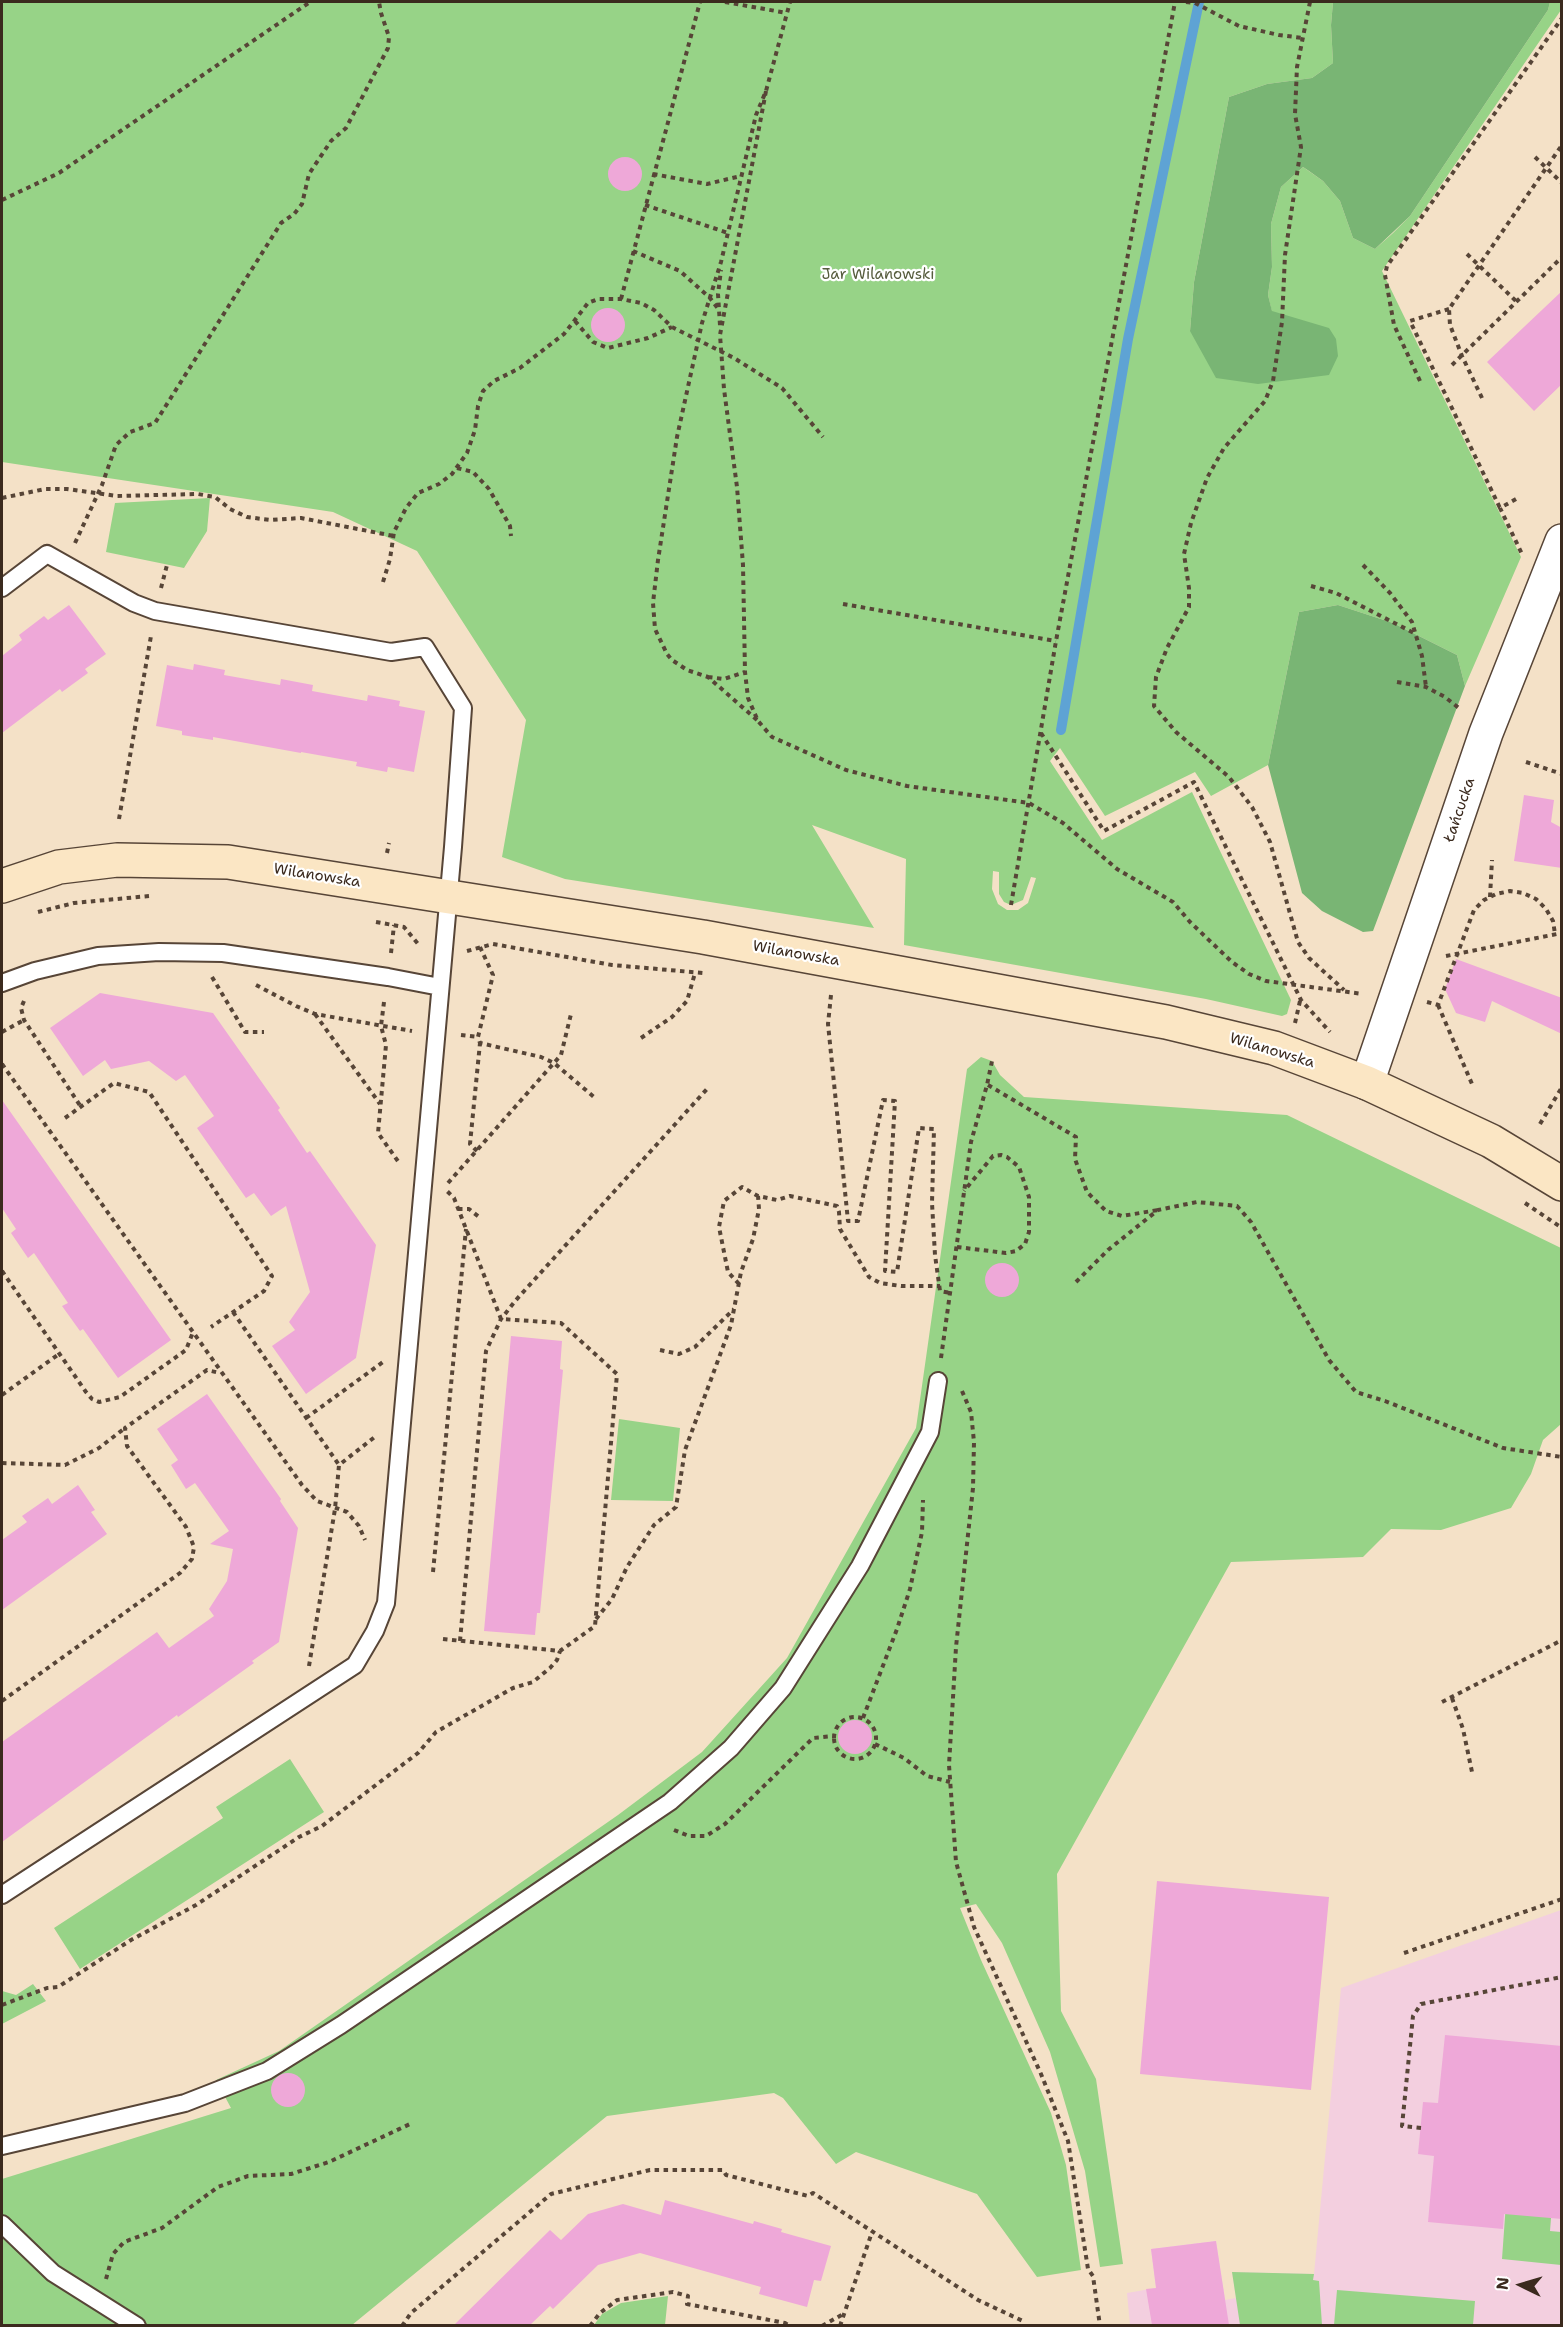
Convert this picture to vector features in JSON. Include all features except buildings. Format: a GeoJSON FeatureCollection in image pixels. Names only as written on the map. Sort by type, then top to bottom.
{"type":"FeatureCollection","features":[{"type":"Feature","properties":{"kind":"street","name":"Łańcucka"},"geometry":{"type":"LineString","coordinates":[[1367,1083],[1486,733],[1562,541]]}},
{"type":"Feature","properties":{"kind":"street","name":"Wilanowska"},"geometry":{"type":"LineString","coordinates":[[2,885],[59,867],[117,860],[228,862],[703,937],[1166,1022],[1274,1048],[1367,1083],[1491,1141],[1562,1184]]}},
{"type":"Feature","properties":{"kind":"lane"},"geometry":{"type":"LineString","coordinates":[[2,588],[47,554],[134,603],[155,611],[391,652],[425,647],[464,708],[386,1603],[375,1631],[355,1665],[2,1895]]}},
{"type":"Feature","properties":{"kind":"lane"},"geometry":{"type":"LineString","coordinates":[[2,983],[35,970],[98,956],[159,952],[223,953],[388,977],[440,987]]}},
{"type":"Feature","properties":{"kind":"lane"},"geometry":{"type":"LineString","coordinates":[[2,2146],[185,2103],[267,2071],[341,2025],[670,1802],[731,1748],[783,1688],[860,1566],[930,1432],[938,1381]]}},
{"type":"Feature","properties":{"kind":"lane"},"geometry":{"type":"LineString","coordinates":[[2,2224],[53,2273],[137,2325]]}},
{"type":"Feature","properties":{"kind":"path"},"geometry":{"type":"LineString","coordinates":[[2,200],[59,174],[310,2]]}},
{"type":"Feature","properties":{"kind":"path"},"geometry":{"type":"LineString","coordinates":[[65,565],[98,494],[116,445],[130,432],[155,423],[281,223],[294,214],[302,204],[309,174],[331,141],[346,128],[388,48],[389,37],[379,2]]}},
{"type":"Feature","properties":{"kind":"path"},"geometry":{"type":"LineString","coordinates":[[621,299],[700,2]]}},
{"type":"Feature","properties":{"kind":"path"},"geometry":{"type":"LineString","coordinates":[[725,2],[787,13]]}},
{"type":"Feature","properties":{"kind":"path"},"geometry":{"type":"LineString","coordinates":[[720,335],[766,91],[790,2]]}},
{"type":"Feature","properties":{"kind":"path"},"geometry":{"type":"LineString","coordinates":[[1011,904],[1056,642],[1176,2]]}},
{"type":"Feature","properties":{"kind":"path"},"geometry":{"type":"LineString","coordinates":[[1186,2],[1195,3],[1239,26],[1303,38]]}},
{"type":"Feature","properties":{"kind":"path"},"geometry":{"type":"LineString","coordinates":[[1310,2],[1298,67],[1295,114],[1301,147],[1285,255],[1282,322],[1273,381],[1266,401],[1224,448],[1207,478],[1191,524],[1184,554],[1189,607],[1167,648],[1156,677],[1154,706],[1176,732],[1229,777],[1252,807],[1270,842],[1298,942],[1309,958],[1344,991]]}},
{"type":"Feature","properties":{"kind":"path"},"geometry":{"type":"LineString","coordinates":[[1420,381],[1394,325],[1385,275],[1387,266],[1562,18]]}},
{"type":"Feature","properties":{"kind":"path"},"geometry":{"type":"LineString","coordinates":[[745,672],[724,679],[687,670],[672,660],[658,636],[654,618],[658,560],[677,437],[702,323],[721,262],[756,115],[766,91]]}},
{"type":"Feature","properties":{"kind":"path"},"geometry":{"type":"LineString","coordinates":[[1482,398],[1450,325],[1449,309],[1562,145]]}},
{"type":"Feature","properties":{"kind":"path"},"geometry":{"type":"LineString","coordinates":[[1535,157],[1562,183]]}},
{"type":"Feature","properties":{"kind":"path"},"geometry":{"type":"LineString","coordinates":[[653,174],[707,184],[741,176]]}},
{"type":"Feature","properties":{"kind":"path"},"geometry":{"type":"LineString","coordinates":[[645,205],[728,233]]}},
{"type":"Feature","properties":{"kind":"path"},"geometry":{"type":"LineString","coordinates":[[633,251],[680,271],[710,298],[719,310]]}},
{"type":"Feature","properties":{"kind":"path"},"geometry":{"type":"LineString","coordinates":[[1467,254],[1517,302]]}},
{"type":"Feature","properties":{"kind":"path"},"geometry":{"type":"LineString","coordinates":[[1452,365],[1562,257]]}},
{"type":"Feature","properties":{"kind":"path"},"geometry":{"type":"LineString","coordinates":[[721,262],[720,335],[743,565],[745,672],[748,698],[758,721]]}},
{"type":"Feature","properties":{"kind":"path"},"geometry":{"type":"LineString","coordinates":[[383,582],[394,536],[406,508],[418,494],[453,474],[467,453],[475,430],[478,406],[483,391],[494,381],[520,368],[564,334],[588,303],[598,299],[621,299],[641,303],[654,310],[672,327],[722,351],[782,388],[823,437]]}},
{"type":"Feature","properties":{"kind":"path"},"geometry":{"type":"LineString","coordinates":[[1449,309],[1410,321],[1500,508]]}},
{"type":"Feature","properties":{"kind":"path"},"geometry":{"type":"LineString","coordinates":[[575,321],[593,342],[608,348],[648,338],[672,327]]}},
{"type":"Feature","properties":{"kind":"path"},"geometry":{"type":"LineString","coordinates":[[457,468],[473,472],[489,489],[510,526],[512,536]]}},
{"type":"Feature","properties":{"kind":"path"},"geometry":{"type":"LineString","coordinates":[[2,498],[45,489],[67,489],[117,496],[191,494],[215,496],[230,509],[247,517],[270,520],[301,518],[394,536]]}},
{"type":"Feature","properties":{"kind":"path"},"geometry":{"type":"LineString","coordinates":[[119,819],[155,611],[167,565]]}},
{"type":"Feature","properties":{"kind":"path"},"geometry":{"type":"LineString","coordinates":[[1363,565],[1390,593],[1412,622],[1422,656],[1426,687]]}},
{"type":"Feature","properties":{"kind":"path"},"geometry":{"type":"LineString","coordinates":[[1311,586],[1336,593],[1415,633]]}},
{"type":"Feature","properties":{"kind":"path"},"geometry":{"type":"LineString","coordinates":[[843,604],[1056,642]]}},
{"type":"Feature","properties":{"kind":"path"},"geometry":{"type":"LineString","coordinates":[[708,676],[758,721],[772,737],[846,770],[908,786],[1029,803],[1063,823],[1117,869],[1173,902],[1190,922],[1232,962],[1250,974],[1266,981],[1396,996]]}},
{"type":"Feature","properties":{"kind":"path"},"geometry":{"type":"LineString","coordinates":[[1397,682],[1426,687],[1445,697],[1463,711],[1469,723],[1486,733]]}},
{"type":"Feature","properties":{"kind":"path"},"geometry":{"type":"LineString","coordinates":[[1041,733],[1104,831],[1194,782],[1300,1000],[1333,1035]]}},
{"type":"Feature","properties":{"kind":"path"},"geometry":{"type":"LineString","coordinates":[[1526,762],[1562,774]]}},
{"type":"Feature","properties":{"kind":"path"},"geometry":{"type":"LineString","coordinates":[[1490,897],[1491,860]]}},
{"type":"Feature","properties":{"kind":"path"},"geometry":{"type":"LineString","coordinates":[[1472,1084],[1436,1004],[1474,910],[1490,897],[1510,891],[1523,893],[1536,899],[1546,909],[1553,921],[1555,934]]}},
{"type":"Feature","properties":{"kind":"path"},"geometry":{"type":"LineString","coordinates":[[31,913],[74,903],[141,898],[159,894]]}},
{"type":"Feature","properties":{"kind":"path"},"geometry":{"type":"LineString","coordinates":[[365,920],[404,927],[420,947],[460,953],[493,944],[612,965],[706,973]]}},
{"type":"Feature","properties":{"kind":"path"},"geometry":{"type":"LineString","coordinates":[[394,925],[381,1026],[386,1045],[378,1133],[401,1166]]}},
{"type":"Feature","properties":{"kind":"path"},"geometry":{"type":"LineString","coordinates":[[1447,955],[1562,933]]}},
{"type":"Feature","properties":{"kind":"path"},"geometry":{"type":"LineString","coordinates":[[477,1150],[470,1144],[480,1043],[478,1037],[493,975],[480,947]]}},
{"type":"Feature","properties":{"kind":"path"},"geometry":{"type":"LineString","coordinates":[[641,1038],[672,1017],[687,1000],[695,973]]}},
{"type":"Feature","properties":{"kind":"path"},"geometry":{"type":"LineString","coordinates":[[220,975],[210,974],[245,1032],[264,1032]]}},
{"type":"Feature","properties":{"kind":"path"},"geometry":{"type":"LineString","coordinates":[[250,982],[315,1014],[403,1030]]}},
{"type":"Feature","properties":{"kind":"path"},"geometry":{"type":"LineString","coordinates":[[831,988],[828,1024],[849,1221],[858,1221],[883,1100],[895,1101],[885,1271],[897,1272],[919,1128],[934,1128],[932,1203],[935,1255],[940,1291],[951,1293]]}},
{"type":"Feature","properties":{"kind":"path"},"geometry":{"type":"LineString","coordinates":[[25,996],[21,1008],[24,1020],[81,1107]]}},
{"type":"Feature","properties":{"kind":"path"},"geometry":{"type":"LineString","coordinates":[[1295,1024],[1300,1000]]}},
{"type":"Feature","properties":{"kind":"path"},"geometry":{"type":"LineString","coordinates":[[315,1014],[381,1105]]}},
{"type":"Feature","properties":{"kind":"path"},"geometry":{"type":"LineString","coordinates":[[501,1319],[454,1198],[444,1188],[561,1055],[571,1014]]}},
{"type":"Feature","properties":{"kind":"path"},"geometry":{"type":"LineString","coordinates":[[2,1032],[24,1020]]}},
{"type":"Feature","properties":{"kind":"path"},"geometry":{"type":"LineString","coordinates":[[480,1043],[541,1057],[554,1063],[594,1096]]}},
{"type":"Feature","properties":{"kind":"path"},"geometry":{"type":"LineString","coordinates":[[992,1061],[971,1142],[938,1381],[960,1384],[971,1412],[974,1442],[969,1536],[956,1647],[950,1782],[956,1862],[974,1927],[1041,2074],[1068,2141],[1088,2269],[1093,2276],[1100,2325]]}},
{"type":"Feature","properties":{"kind":"path"},"geometry":{"type":"LineString","coordinates":[[2,1064],[302,1485],[317,1501],[347,1512],[359,1526],[368,1545]]}},
{"type":"Feature","properties":{"kind":"path"},"geometry":{"type":"LineString","coordinates":[[65,1118],[114,1083],[149,1092],[272,1276],[264,1291],[211,1328]]}},
{"type":"Feature","properties":{"kind":"path"},"geometry":{"type":"LineString","coordinates":[[987,1085],[1076,1137],[1076,1159],[1088,1192],[1106,1211],[1122,1216],[1197,1202],[1237,1206],[1251,1222],[1329,1360],[1356,1392],[1385,1401],[1503,1448],[1562,1457]]}},
{"type":"Feature","properties":{"kind":"path"},"geometry":{"type":"LineString","coordinates":[[1540,1124],[1562,1087]]}},
{"type":"Feature","properties":{"kind":"path"},"geometry":{"type":"LineString","coordinates":[[460,1641],[486,1351],[501,1319],[523,1291],[707,1089]]}},
{"type":"Feature","properties":{"kind":"path"},"geometry":{"type":"LineString","coordinates":[[957,1246],[1006,1253],[1016,1251],[1025,1244],[1029,1232],[1029,1197],[1019,1167],[1007,1157],[993,1156],[964,1191]]}},
{"type":"Feature","properties":{"kind":"path"},"geometry":{"type":"LineString","coordinates":[[739,1284],[728,1272],[719,1227],[724,1201],[742,1187],[758,1196],[777,1200],[790,1196],[837,1206],[840,1229],[869,1277],[880,1283],[901,1286],[940,1286]]}},
{"type":"Feature","properties":{"kind":"path"},"geometry":{"type":"LineString","coordinates":[[595,1620],[612,1599],[627,1567],[654,1525],[676,1507],[685,1450],[730,1325],[739,1284],[753,1239],[759,1209],[758,1196]]}},
{"type":"Feature","properties":{"kind":"path"},"geometry":{"type":"LineString","coordinates":[[1523,1200],[1528,1207],[1562,1228]]}},
{"type":"Feature","properties":{"kind":"path"},"geometry":{"type":"LineString","coordinates":[[458,1209],[469,1209],[479,1217]]}},
{"type":"Feature","properties":{"kind":"path"},"geometry":{"type":"LineString","coordinates":[[1076,1282],[1108,1250],[1158,1210]]}},
{"type":"Feature","properties":{"kind":"path"},"geometry":{"type":"LineString","coordinates":[[434,1572],[466,1228]]}},
{"type":"Feature","properties":{"kind":"path"},"geometry":{"type":"LineString","coordinates":[[2,1271],[92,1399],[99,1402],[120,1397],[186,1350],[193,1332]]}},
{"type":"Feature","properties":{"kind":"path"},"geometry":{"type":"LineString","coordinates":[[660,1350],[679,1354],[694,1347],[734,1308]]}},
{"type":"Feature","properties":{"kind":"path"},"geometry":{"type":"LineString","coordinates":[[233,1312],[339,1465],[308,1670],[318,1664]]}},
{"type":"Feature","properties":{"kind":"path"},"geometry":{"type":"LineString","coordinates":[[2,2005],[47,1988],[58,1987],[131,1940],[196,1905],[299,1837],[322,1826],[418,1753],[436,1732],[513,1688],[533,1682],[557,1660],[560,1651],[595,1626],[617,1374],[561,1323],[501,1319]]}},
{"type":"Feature","properties":{"kind":"path"},"geometry":{"type":"LineString","coordinates":[[2,1395],[59,1354]]}},
{"type":"Feature","properties":{"kind":"path"},"geometry":{"type":"LineString","coordinates":[[306,1418],[383,1361],[382,1372]]}},
{"type":"Feature","properties":{"kind":"path"},"geometry":{"type":"LineString","coordinates":[[2,1463],[64,1465],[99,1448],[207,1370],[221,1373]]}},
{"type":"Feature","properties":{"kind":"path"},"geometry":{"type":"LineString","coordinates":[[339,1465],[377,1436],[378,1425]]}},
{"type":"Feature","properties":{"kind":"path"},"geometry":{"type":"LineString","coordinates":[[2,1701],[180,1574],[192,1559],[194,1547],[186,1527],[127,1446],[125,1428]]}},
{"type":"Feature","properties":{"kind":"path"},"geometry":{"type":"LineString","coordinates":[[863,1718],[910,1589],[922,1532]]}},
{"type":"Feature","properties":{"kind":"path"},"geometry":{"type":"LineString","coordinates":[[444,1639],[560,1651]]}},
{"type":"Feature","properties":{"kind":"path"},"geometry":{"type":"LineString","coordinates":[[1442,1702],[1500,1670],[1562,1640]]}},
{"type":"Feature","properties":{"kind":"path"},"geometry":{"type":"LineString","coordinates":[[1452,1698],[1463,1730],[1472,1772]]}},
{"type":"Feature","properties":{"kind":"path"},"geometry":{"type":"LineString","coordinates":[[853,1717],[863,1718],[875,1731],[875,1744],[866,1756],[858,1759],[848,1758],[835,1746],[834,1736],[837,1727],[843,1720],[853,1717]]}},
{"type":"Feature","properties":{"kind":"path"},"geometry":{"type":"LineString","coordinates":[[656,1811],[676,1832],[688,1836],[706,1836],[725,1824],[813,1738],[834,1736]]}},
{"type":"Feature","properties":{"kind":"path"},"geometry":{"type":"LineString","coordinates":[[875,1744],[904,1758],[927,1776],[950,1782]]}},
{"type":"Feature","properties":{"kind":"path"},"geometry":{"type":"LineString","coordinates":[[1404,1953],[1562,1899]]}},
{"type":"Feature","properties":{"kind":"path"},"geometry":{"type":"LineString","coordinates":[[1421,2128],[1402,2126],[1413,2016],[1421,2004],[1562,1977]]}},
{"type":"Feature","properties":{"kind":"path"},"geometry":{"type":"LineString","coordinates":[[96,2301],[104,2285],[113,2254],[123,2242],[162,2228],[218,2187],[248,2176],[291,2174],[329,2162],[410,2124]]}},
{"type":"Feature","properties":{"kind":"path"},"geometry":{"type":"LineString","coordinates":[[402,2325],[411,2313],[551,2194],[650,2170],[723,2170],[726,2175],[808,2196],[813,2193],[978,2300],[1025,2322]]}},
{"type":"Feature","properties":{"kind":"path"},"geometry":{"type":"LineString","coordinates":[[840,2325],[872,2232]]}},
{"type":"Feature","properties":{"kind":"path"},"geometry":{"type":"LineString","coordinates":[[590,2325],[600,2313],[617,2300],[673,2292],[688,2296],[687,2304],[790,2325]]}},
{"type":"Feature","properties":{"kind":"path"},"geometry":{"type":"LineString","coordinates":[[822,2325],[845,2313]]}},
{"type":"Feature","properties":{"kind":"shaded area"},"geometry":{"type":"Polygon","coordinates":[[[1561,1910],[1561,2325],[1130,2325],[1127,2293],[1156,2288],[1151,2249],[1216,2241],[1225,2300],[1236,2298],[1232,2272],[1314,2274],[1341,1988],[1561,1910]]]}},
{"type":"Feature","properties":{"kind":"green space","name":"Jar Wilanowski"},"geometry":{"type":"Polygon","coordinates":[[[2,2],[1333,2],[1331,25],[1333,63],[1312,78],[1267,84],[1229,97],[1194,282],[1190,331],[1272,312],[1268,295],[1272,267],[1271,224],[1281,187],[1303,167],[1323,181],[1340,201],[1353,238],[1375,249],[1410,216],[1548,10],[1550,2],[1561,2],[1561,10],[1382,271],[1521,557],[1465,686],[1457,655],[1393,623],[1338,605],[1299,612],[1268,765],[1211,796],[1195,772],[1105,816],[1060,748],[1050,761],[1102,840],[1192,792],[1291,1000],[1287,1014],[1282,1016],[1206,999],[904,945],[906,859],[812,825],[874,928],[565,879],[502,857],[526,720],[417,551],[333,512],[2,462],[2,2]],[[993,871],[992,889],[998,904],[1007,910],[1018,910],[1028,903],[1036,878],[1031,877],[1023,900],[1011,905],[1004,902],[999,894],[999,872],[993,871]]]}},
{"type":"Feature","properties":{"kind":"green space"},"geometry":{"type":"Polygon","coordinates":[[[1333,2],[1550,2],[1548,10],[1410,216],[1375,249],[1353,238],[1340,201],[1323,181],[1303,167],[1281,187],[1271,224],[1272,267],[1268,295],[1272,311],[1329,328],[1336,339],[1338,356],[1329,375],[1258,384],[1216,378],[1190,331],[1194,282],[1229,97],[1267,84],[1312,78],[1333,63],[1331,25],[1333,2]]]}},
{"type":"Feature","properties":{"kind":"green space"},"geometry":{"type":"Polygon","coordinates":[[[210,498],[207,531],[184,568],[106,552],[115,503],[210,498]]]}},
{"type":"Feature","properties":{"kind":"green space"},"geometry":{"type":"Polygon","coordinates":[[[1338,605],[1393,623],[1457,655],[1465,686],[1373,931],[1363,932],[1322,911],[1302,893],[1268,765],[1299,612],[1338,605]]]}},
{"type":"Feature","properties":{"kind":"green space"},"geometry":{"type":"Polygon","coordinates":[[[981,1057],[992,1061],[1000,1075],[1024,1097],[1287,1115],[1561,1248],[1561,1424],[1543,1440],[1531,1474],[1511,1508],[1441,1530],[1391,1529],[1363,1557],[1231,1562],[1057,1874],[1061,2011],[1096,2079],[1123,2264],[1100,2267],[1085,2171],[1050,2052],[1002,1943],[976,1904],[960,1908],[981,1960],[1051,2113],[1066,2165],[1081,2270],[1037,2277],[977,2194],[856,2152],[836,2164],[783,2098],[774,2093],[607,2116],[352,2325],[2,2325],[2,2179],[231,2108],[216,2080],[279,2051],[618,1815],[702,1752],[787,1658],[916,1428],[967,1069],[981,1057]]]}},
{"type":"Feature","properties":{"kind":"green space"},"geometry":{"type":"Polygon","coordinates":[[[619,1419],[680,1428],[673,1501],[611,1500],[619,1419]]]}},
{"type":"Feature","properties":{"kind":"green space"},"geometry":{"type":"Polygon","coordinates":[[[290,1759],[324,1812],[80,1969],[54,1928],[223,1818],[216,1807],[290,1759]]]}},
{"type":"Feature","properties":{"kind":"green space"},"geometry":{"type":"Polygon","coordinates":[[[33,1984],[46,2001],[2,2024],[2,1991],[16,1995],[33,1984]]]}},
{"type":"Feature","properties":{"kind":"green space"},"geometry":{"type":"Polygon","coordinates":[[[1508,2175],[1554,2180],[1550,2231],[1561,2232],[1561,2265],[1502,2259],[1508,2175]]]}},
{"type":"Feature","properties":{"kind":"green space"},"geometry":{"type":"Polygon","coordinates":[[[1232,2272],[1314,2274],[1313,2280],[1319,2281],[1322,2325],[1240,2325],[1232,2272]]]}},
{"type":"Feature","properties":{"kind":"green space"},"geometry":{"type":"Polygon","coordinates":[[[1337,2290],[1475,2301],[1473,2325],[1334,2325],[1337,2290]]]}},
{"type":"Feature","properties":{"kind":"green space"},"geometry":{"type":"Polygon","coordinates":[[[668,2296],[665,2325],[594,2325],[602,2314],[621,2303],[668,2296]]]}},
{"type":"Feature","properties":{"kind":"waterway"},"geometry":{"type":"LineString","coordinates":[[1061,730],[1128,339],[1199,2]]}}]}
